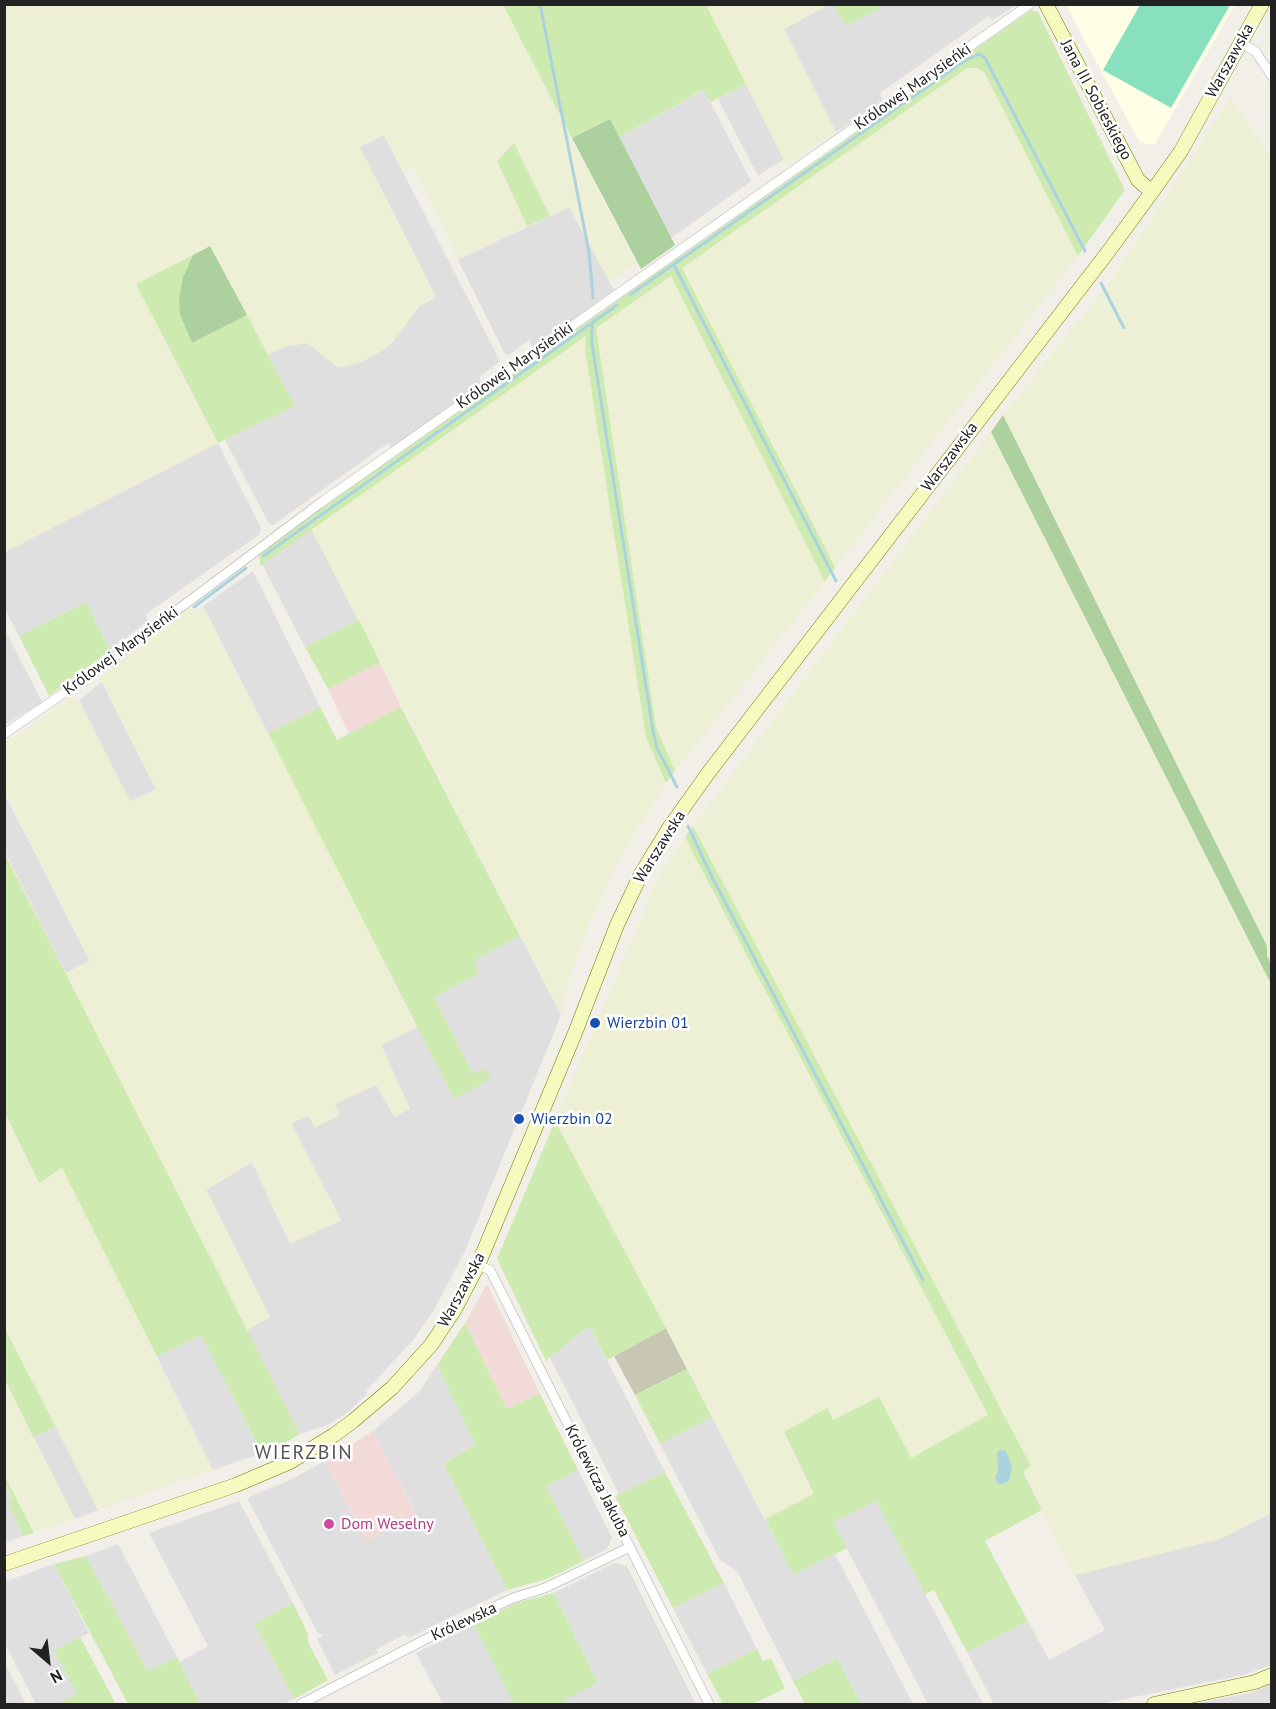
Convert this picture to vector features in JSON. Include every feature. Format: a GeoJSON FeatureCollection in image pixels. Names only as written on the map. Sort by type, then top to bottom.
{"type":"FeatureCollection","features":[{"type":"Feature","properties":{"kind":"main road","name":"Jana III Sobieskiego"},"geometry":{"type":"LineString","coordinates":[[1046,4],[1138,180],[1152,192]]}},
{"type":"Feature","properties":{"kind":"main road","name":"Warszawska"},"geometry":{"type":"LineString","coordinates":[[4,1564],[264,1474],[290,1462],[334,1435],[392,1388],[431,1345],[455,1309],[478,1265],[575,1033],[617,925],[641,874],[669,828],[1152,192],[1181,151],[1262,4]]}},
{"type":"Feature","properties":{"kind":"main road"},"geometry":{"type":"LineString","coordinates":[[1154,1704],[1255,1682],[1272,1675]]}},
{"type":"Feature","properties":{"kind":"street","name":"Królowej Marysieńki"},"geometry":{"type":"LineString","coordinates":[[4,734],[93,673],[319,504],[1030,4]]}},
{"type":"Feature","properties":{"kind":"street"},"geometry":{"type":"LineString","coordinates":[[1241,42],[1255,51],[1272,76]]}},
{"type":"Feature","properties":{"kind":"street","name":"Królewicza Jakuba"},"geometry":{"type":"LineString","coordinates":[[478,1265],[490,1270],[709,1704]]}},
{"type":"Feature","properties":{"kind":"street","name":"Królewska"},"geometry":{"type":"LineString","coordinates":[[300,1704],[428,1638],[513,1598],[545,1588],[630,1547]]}},
{"type":"Feature","properties":{"kind":"shaded area"},"geometry":{"type":"Polygon","coordinates":[[[5,5],[503,5],[636,264],[609,281],[570,207],[550,216],[514,143],[497,161],[527,226],[458,260],[413,167],[403,172],[384,135],[360,147],[436,297],[420,306],[391,344],[380,352],[362,362],[338,368],[307,343],[284,347],[268,354],[210,246],[137,285],[218,443],[5,552],[5,5]]]}},
{"type":"Feature","properties":{"kind":"shaded area"},"geometry":{"type":"Polygon","coordinates":[[[706,5],[828,5],[784,29],[836,132],[787,166],[706,5]]]}},
{"type":"Feature","properties":{"kind":"shaded area"},"geometry":{"type":"Polygon","coordinates":[[[828,5],[834,5],[846,26],[886,5],[1016,5],[992,20],[989,16],[880,93],[883,101],[836,132],[784,29],[828,5]]]}},
{"type":"Feature","properties":{"kind":"shaded area"},"geometry":{"type":"Polygon","coordinates":[[[1066,5],[1235,5],[1155,144],[1140,143],[1066,5]]]}},
{"type":"Feature","properties":{"kind":"shaded area"},"geometry":{"type":"Polygon","coordinates":[[[967,68],[977,68],[984,72],[1078,256],[835,567],[682,268],[967,68]]]}},
{"type":"Feature","properties":{"kind":"shaded area"},"geometry":{"type":"Polygon","coordinates":[[[746,84],[784,159],[758,176],[718,99],[746,84]]]}},
{"type":"Feature","properties":{"kind":"shaded area"},"geometry":{"type":"Polygon","coordinates":[[[704,90],[751,181],[671,238],[619,137],[704,90]]]}},
{"type":"Feature","properties":{"kind":"shaded area"},"geometry":{"type":"Polygon","coordinates":[[[1231,97],[1272,159],[1271,964],[1267,956],[1267,946],[1003,415],[1112,279],[1231,97]]]}},
{"type":"Feature","properties":{"kind":"shaded area"},"geometry":{"type":"Polygon","coordinates":[[[384,135],[500,361],[479,377],[482,384],[392,448],[388,443],[273,525],[269,524],[225,440],[294,406],[268,354],[284,347],[307,343],[322,354],[391,344],[420,306],[436,297],[359,147],[384,135]]]}},
{"type":"Feature","properties":{"kind":"shaded area"},"geometry":{"type":"Polygon","coordinates":[[[569,207],[614,290],[533,348],[529,340],[509,355],[505,354],[458,260],[569,207]]]}},
{"type":"Feature","properties":{"kind":"shaded area"},"geometry":{"type":"Polygon","coordinates":[[[671,276],[825,582],[675,771],[656,727],[596,328],[671,276]]]}},
{"type":"Feature","properties":{"kind":"shaded area"},"geometry":{"type":"Polygon","coordinates":[[[586,336],[646,737],[666,783],[622,854],[584,936],[561,1015],[311,529],[586,336]]]}},
{"type":"Feature","properties":{"kind":"shaded area"},"geometry":{"type":"Polygon","coordinates":[[[991,432],[1271,984],[1271,1513],[1220,1539],[1075,1575],[1023,1472],[1031,1466],[693,826],[991,432]]]}},
{"type":"Feature","properties":{"kind":"shaded area"},"geometry":{"type":"Polygon","coordinates":[[[218,443],[261,528],[260,534],[146,614],[148,621],[110,650],[86,602],[19,636],[5,609],[5,552],[218,443]]]}},
{"type":"Feature","properties":{"kind":"shaded area"},"geometry":{"type":"Polygon","coordinates":[[[311,529],[359,620],[305,647],[262,564],[311,529]]]}},
{"type":"Feature","properties":{"kind":"shaded area"},"geometry":{"type":"Polygon","coordinates":[[[253,571],[320,707],[268,733],[203,606],[253,571]]]}},
{"type":"Feature","properties":{"kind":"shaded area"},"geometry":{"type":"Polygon","coordinates":[[[189,605],[195,612],[203,606],[418,1027],[381,1045],[410,1109],[394,1117],[376,1085],[335,1104],[339,1115],[315,1128],[309,1116],[291,1123],[341,1220],[290,1244],[252,1162],[206,1190],[270,1317],[247,1330],[66,973],[90,960],[5,793],[5,743],[71,697],[79,700],[130,801],[156,789],[100,678],[189,605]]]}},
{"type":"Feature","properties":{"kind":"shaded area"},"geometry":{"type":"Polygon","coordinates":[[[4,628],[42,702],[5,725],[4,725],[4,628]]]}},
{"type":"Feature","properties":{"kind":"shaded area"},"geometry":{"type":"Polygon","coordinates":[[[380,662],[401,707],[349,734],[328,689],[380,662]]]}},
{"type":"Feature","properties":{"kind":"shaded area"},"geometry":{"type":"Polygon","coordinates":[[[102,682],[156,789],[130,802],[79,700],[102,682]]]}},
{"type":"Feature","properties":{"kind":"shaded area"},"geometry":{"type":"Polygon","coordinates":[[[4,793],[90,961],[66,973],[5,852],[4,793]]]}},
{"type":"Feature","properties":{"kind":"shaded area"},"geometry":{"type":"Polygon","coordinates":[[[685,837],[988,1416],[910,1458],[879,1398],[833,1420],[826,1408],[814,1494],[765,1519],[555,1121],[658,879],[685,837]]]}},
{"type":"Feature","properties":{"kind":"shaded area"},"geometry":{"type":"Polygon","coordinates":[[[520,936],[561,1015],[464,1253],[434,1310],[413,1340],[366,1391],[367,1394],[347,1413],[328,1425],[300,1434],[247,1330],[269,1317],[206,1190],[252,1162],[290,1243],[341,1221],[291,1123],[309,1115],[315,1128],[334,1104],[376,1085],[410,1109],[381,1045],[418,1027],[454,1099],[473,1074],[434,997],[479,973],[473,960],[520,936]]]}},
{"type":"Feature","properties":{"kind":"shaded area"},"geometry":{"type":"Polygon","coordinates":[[[4,1113],[39,1182],[61,1168],[213,1470],[98,1510],[5,1327],[4,1113]]]}},
{"type":"Feature","properties":{"kind":"shaded area"},"geometry":{"type":"Polygon","coordinates":[[[487,1284],[540,1394],[507,1409],[465,1323],[487,1284]]]}},
{"type":"Feature","properties":{"kind":"shaded area"},"geometry":{"type":"Polygon","coordinates":[[[589,1326],[665,1472],[619,1494],[550,1358],[589,1326]]]}},
{"type":"Feature","properties":{"kind":"shaded area"},"geometry":{"type":"Polygon","coordinates":[[[666,1328],[687,1369],[635,1395],[614,1356],[666,1328]]]}},
{"type":"Feature","properties":{"kind":"shaded area"},"geometry":{"type":"Polygon","coordinates":[[[201,1335],[262,1453],[213,1470],[157,1357],[201,1335]]]}},
{"type":"Feature","properties":{"kind":"shaded area"},"geometry":{"type":"Polygon","coordinates":[[[437,1365],[475,1444],[444,1464],[507,1590],[408,1638],[405,1634],[376,1650],[378,1653],[335,1675],[317,1639],[324,1635],[318,1633],[247,1498],[288,1481],[325,1461],[366,1541],[417,1515],[373,1431],[420,1391],[437,1365]]]}},
{"type":"Feature","properties":{"kind":"shaded area"},"geometry":{"type":"Polygon","coordinates":[[[4,1380],[75,1519],[34,1533],[5,1476],[4,1380]]]}},
{"type":"Feature","properties":{"kind":"shaded area"},"geometry":{"type":"Polygon","coordinates":[[[712,1417],[793,1575],[835,1554],[913,1704],[861,1704],[837,1658],[793,1681],[737,1571],[720,1560],[660,1444],[712,1417]]]}},
{"type":"Feature","properties":{"kind":"shaded area"},"geometry":{"type":"Polygon","coordinates":[[[56,1427],[98,1510],[75,1519],[33,1437],[56,1427]]]}},
{"type":"Feature","properties":{"kind":"shaded area"},"geometry":{"type":"Polygon","coordinates":[[[373,1431],[417,1516],[366,1541],[325,1461],[373,1431]]]}},
{"type":"Feature","properties":{"kind":"shaded area"},"geometry":{"type":"Polygon","coordinates":[[[578,1470],[612,1538],[607,1549],[584,1561],[546,1486],[578,1470]]]}},
{"type":"Feature","properties":{"kind":"shaded area"},"geometry":{"type":"Polygon","coordinates":[[[4,1482],[12,1500],[7,1502],[23,1536],[5,1543],[4,1482]]]}},
{"type":"Feature","properties":{"kind":"shaded area"},"geometry":{"type":"Polygon","coordinates":[[[876,1500],[983,1704],[928,1704],[833,1522],[876,1500]]]}},
{"type":"Feature","properties":{"kind":"shaded area"},"geometry":{"type":"Polygon","coordinates":[[[239,1501],[293,1603],[254,1624],[294,1699],[283,1704],[200,1704],[179,1662],[208,1646],[149,1533],[239,1501]]]}},
{"type":"Feature","properties":{"kind":"shaded area"},"geometry":{"type":"Polygon","coordinates":[[[1271,1513],[1271,1665],[1243,1675],[1099,1704],[994,1704],[967,1652],[1028,1621],[1049,1660],[1105,1630],[1075,1575],[1220,1539],[1271,1513]]]}},
{"type":"Feature","properties":{"kind":"shaded area"},"geometry":{"type":"Polygon","coordinates":[[[118,1544],[177,1657],[148,1671],[86,1556],[118,1544]]]}},
{"type":"Feature","properties":{"kind":"shaded area"},"geometry":{"type":"Polygon","coordinates":[[[614,1563],[627,1566],[696,1704],[567,1704],[564,1699],[598,1683],[554,1593],[614,1563]]]}},
{"type":"Feature","properties":{"kind":"shaded area"},"geometry":{"type":"Polygon","coordinates":[[[54,1564],[89,1633],[54,1651],[77,1694],[57,1704],[36,1704],[5,1644],[4,1582],[54,1564]]]}},
{"type":"Feature","properties":{"kind":"shaded area"},"geometry":{"type":"Polygon","coordinates":[[[724,1583],[757,1649],[707,1674],[673,1608],[724,1583]]]}},
{"type":"Feature","properties":{"kind":"shaded area"},"geometry":{"type":"Polygon","coordinates":[[[474,1625],[514,1704],[443,1704],[416,1653],[474,1625]]]}},
{"type":"Feature","properties":{"kind":"shaded area"},"geometry":{"type":"Polygon","coordinates":[[[5,1663],[26,1704],[5,1704],[5,1663]]]}},
{"type":"Feature","properties":{"kind":"shaded area"},"geometry":{"type":"Polygon","coordinates":[[[1271,1684],[1271,1704],[1192,1704],[1251,1693],[1271,1684]]]}},
{"type":"Feature","properties":{"kind":"green space"},"geometry":{"type":"Polygon","coordinates":[[[503,5],[706,5],[746,84],[711,102],[703,90],[619,137],[610,119],[572,138],[503,5]]]}},
{"type":"Feature","properties":{"kind":"green space"},"geometry":{"type":"Polygon","coordinates":[[[834,5],[886,5],[846,26],[834,5]]]}},
{"type":"Feature","properties":{"kind":"green space"},"geometry":{"type":"Polygon","coordinates":[[[1140,5],[1230,5],[1171,108],[1103,70],[1140,5]]]}},
{"type":"Feature","properties":{"kind":"green space"},"geometry":{"type":"Polygon","coordinates":[[[1031,10],[1038,12],[1125,190],[1078,256],[984,72],[977,68],[967,68],[682,268],[835,567],[825,582],[671,276],[596,328],[656,727],[675,771],[666,783],[646,737],[585,349],[586,336],[260,566],[259,554],[292,529],[1031,10]]]}},
{"type":"Feature","properties":{"kind":"green space"},"geometry":{"type":"Polygon","coordinates":[[[610,119],[675,245],[641,269],[572,138],[610,119]]]}},
{"type":"Feature","properties":{"kind":"green space"},"geometry":{"type":"Polygon","coordinates":[[[514,143],[550,216],[527,226],[497,161],[514,143]]]}},
{"type":"Feature","properties":{"kind":"green space"},"geometry":{"type":"Polygon","coordinates":[[[210,246],[247,315],[192,343],[180,314],[179,300],[183,277],[193,255],[210,246]]]}},
{"type":"Feature","properties":{"kind":"green space"},"geometry":{"type":"Polygon","coordinates":[[[193,255],[183,277],[192,343],[247,315],[295,406],[218,443],[136,284],[193,255]]]}},
{"type":"Feature","properties":{"kind":"green space"},"geometry":{"type":"Polygon","coordinates":[[[1003,415],[1267,946],[1267,956],[1271,964],[1271,984],[991,432],[1003,415]]]}},
{"type":"Feature","properties":{"kind":"green space"},"geometry":{"type":"Polygon","coordinates":[[[86,602],[110,650],[49,696],[19,636],[86,602]]]}},
{"type":"Feature","properties":{"kind":"green space"},"geometry":{"type":"Polygon","coordinates":[[[359,620],[380,662],[328,689],[305,647],[359,620]]]}},
{"type":"Feature","properties":{"kind":"green space"},"geometry":{"type":"Polygon","coordinates":[[[320,707],[337,740],[401,707],[520,936],[474,960],[479,973],[434,997],[473,1074],[485,1068],[491,1079],[454,1099],[268,733],[320,707]]]}},
{"type":"Feature","properties":{"kind":"green space"},"geometry":{"type":"Polygon","coordinates":[[[693,826],[1031,1466],[1023,1472],[1042,1510],[985,1541],[1028,1621],[967,1652],[934,1590],[925,1594],[876,1501],[833,1522],[847,1548],[793,1575],[765,1519],[814,1494],[784,1432],[827,1408],[833,1420],[879,1397],[911,1458],[988,1415],[693,853],[685,837],[693,826]]]}},
{"type":"Feature","properties":{"kind":"green space"},"geometry":{"type":"Polygon","coordinates":[[[4,852],[300,1434],[278,1447],[262,1453],[201,1335],[157,1357],[62,1168],[39,1183],[5,1113],[4,852]]]}},
{"type":"Feature","properties":{"kind":"green space"},"geometry":{"type":"Polygon","coordinates":[[[555,1121],[666,1328],[607,1360],[589,1326],[546,1361],[497,1259],[555,1121]]]}},
{"type":"Feature","properties":{"kind":"green space"},"geometry":{"type":"Polygon","coordinates":[[[465,1323],[507,1409],[540,1394],[578,1470],[546,1486],[584,1561],[547,1579],[507,1590],[444,1464],[475,1444],[437,1365],[465,1323]]]}},
{"type":"Feature","properties":{"kind":"green space"},"geometry":{"type":"Polygon","coordinates":[[[4,1327],[56,1427],[33,1437],[5,1380],[4,1327]]]}},
{"type":"Feature","properties":{"kind":"green space"},"geometry":{"type":"Polygon","coordinates":[[[687,1369],[712,1417],[660,1444],[635,1395],[687,1369]]]}},
{"type":"Feature","properties":{"kind":"green space"},"geometry":{"type":"Polygon","coordinates":[[[665,1472],[724,1583],[673,1608],[615,1496],[665,1472]]]}},
{"type":"Feature","properties":{"kind":"green space"},"geometry":{"type":"Polygon","coordinates":[[[4,1476],[34,1533],[23,1536],[7,1502],[12,1499],[4,1476]]]}},
{"type":"Feature","properties":{"kind":"green space"},"geometry":{"type":"Polygon","coordinates":[[[86,1556],[148,1671],[177,1657],[200,1704],[128,1704],[54,1564],[86,1556]]]}},
{"type":"Feature","properties":{"kind":"green space"},"geometry":{"type":"Polygon","coordinates":[[[554,1593],[598,1683],[565,1699],[567,1704],[514,1704],[474,1625],[515,1603],[554,1593]]]}},
{"type":"Feature","properties":{"kind":"green space"},"geometry":{"type":"Polygon","coordinates":[[[293,1603],[308,1634],[308,1642],[328,1680],[294,1699],[254,1624],[293,1603]]]}},
{"type":"Feature","properties":{"kind":"green space"},"geometry":{"type":"Polygon","coordinates":[[[80,1637],[116,1704],[57,1704],[77,1694],[54,1651],[80,1637]]]}},
{"type":"Feature","properties":{"kind":"green space"},"geometry":{"type":"Polygon","coordinates":[[[757,1649],[763,1661],[771,1658],[785,1689],[752,1704],[723,1704],[707,1674],[757,1649]]]}},
{"type":"Feature","properties":{"kind":"green space"},"geometry":{"type":"Polygon","coordinates":[[[837,1658],[861,1704],[805,1704],[793,1681],[837,1658]]]}},
{"type":"Feature","properties":{"kind":"water"},"geometry":{"type":"Polygon","coordinates":[[[1006,1451],[1012,1467],[1009,1481],[1002,1484],[997,1483],[995,1477],[998,1472],[997,1452],[1006,1451]]]}},
{"type":"Feature","properties":{"kind":"waterway"},"geometry":{"type":"LineString","coordinates":[[540,4],[589,252],[593,298]]}},
{"type":"Feature","properties":{"kind":"waterway"},"geometry":{"type":"LineString","coordinates":[[630,295],[964,61],[979,54],[985,58],[1085,251]]}},
{"type":"Feature","properties":{"kind":"waterway"},"geometry":{"type":"LineString","coordinates":[[674,265],[836,581]]}},
{"type":"Feature","properties":{"kind":"waterway"},"geometry":{"type":"LineString","coordinates":[[1101,283],[1124,328]]}},
{"type":"Feature","properties":{"kind":"waterway"},"geometry":{"type":"LineString","coordinates":[[263,556],[617,305]]}},
{"type":"Feature","properties":{"kind":"waterway"},"geometry":{"type":"LineString","coordinates":[[592,323],[592,344],[653,731],[657,748],[677,787]]}},
{"type":"Feature","properties":{"kind":"waterway"},"geometry":{"type":"LineString","coordinates":[[194,607],[246,568]]}},
{"type":"Feature","properties":{"kind":"waterway"},"geometry":{"type":"LineString","coordinates":[[688,826],[712,877],[923,1280]]}},
{"type":"Feature","properties":{"kind":"place","name":"Wierzbin 01"},"geometry":{"type":"Point","coordinates":[595,1023]}},
{"type":"Feature","properties":{"kind":"place","name":"Wierzbin 02"},"geometry":{"type":"Point","coordinates":[519,1119]}},
{"type":"Feature","properties":{"kind":"place","name":"Dom Weselny"},"geometry":{"type":"Point","coordinates":[329,1524]}},
{"type":"Feature","properties":{"kind":"district","name":"WIERZBIN"},"geometry":{"type":"Point","coordinates":[304,1453]}}]}
